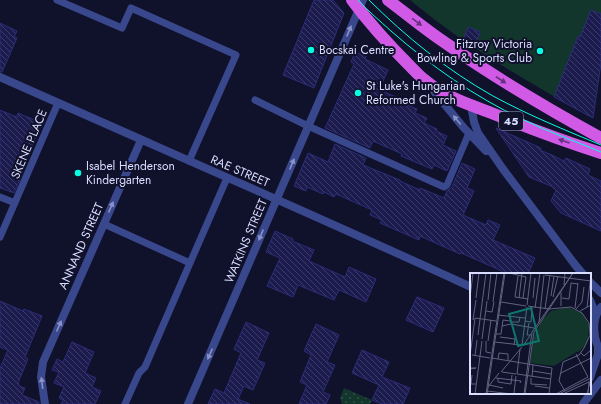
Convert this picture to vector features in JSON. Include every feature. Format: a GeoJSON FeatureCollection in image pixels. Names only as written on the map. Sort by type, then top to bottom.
{"type":"FeatureCollection","features":[{"type":"Feature","properties":{"kind":"highway","name":"45"},"geometry":{"type":"LineString","coordinates":[[388,0],[445,43],[515,89],[601,137]]}},
{"type":"Feature","properties":{"kind":"highway","name":"45"},"geometry":{"type":"LineString","coordinates":[[358,3],[395,51],[425,81],[437,89],[471,105],[548,135],[601,153]]}},
{"type":"Feature","properties":{"kind":"street","name":"WATKINS STREET"},"geometry":{"type":"LineString","coordinates":[[188,404],[308,126],[358,3]]}},
{"type":"Feature","properties":{"kind":"street","name":"RAE STREET"},"geometry":{"type":"LineString","coordinates":[[0,77],[277,199],[470,287]]}},
{"type":"Feature","properties":{"kind":"street"},"geometry":{"type":"LineString","coordinates":[[425,81],[469,133],[503,169]]}},
{"type":"Feature","properties":{"kind":"street"},"geometry":{"type":"LineString","coordinates":[[471,105],[474,122],[478,133],[577,270]]}},
{"type":"Feature","properties":{"kind":"street","name":"ANNAND STREET"},"geometry":{"type":"LineString","coordinates":[[45,404],[41,378],[43,362],[141,140]]}},
{"type":"Feature","properties":{"kind":"street"},"geometry":{"type":"LineString","coordinates":[[591,283],[601,293]]}},
{"type":"Feature","properties":{"kind":"street"},"geometry":{"type":"LineString","coordinates":[[591,304],[595,326],[595,339],[600,350],[591,375]]}},
{"type":"Feature","properties":{"kind":"street"},"geometry":{"type":"LineString","coordinates":[[594,318],[601,307]]}},
{"type":"Feature","properties":{"kind":"street"},"geometry":{"type":"LineString","coordinates":[[591,392],[601,380]]}},
{"type":"Feature","properties":{"kind":"street"},"geometry":{"type":"LineString","coordinates":[[581,404],[584,394]]}},
{"type":"Feature","properties":{"kind":"street"},"geometry":{"type":"LineString","coordinates":[[581,404],[589,394]]}},
{"type":"Feature","properties":{"kind":"lane"},"geometry":{"type":"LineString","coordinates":[[57,0],[72,3],[122,28],[131,8],[236,55],[189,161]]}},
{"type":"Feature","properties":{"kind":"lane"},"geometry":{"type":"LineString","coordinates":[[255,100],[308,126],[444,186],[447,185],[469,133]]}},
{"type":"Feature","properties":{"kind":"lane","name":"SKENE PLACE"},"geometry":{"type":"LineString","coordinates":[[0,237],[58,103]]}},
{"type":"Feature","properties":{"kind":"lane"},"geometry":{"type":"LineString","coordinates":[[125,404],[139,373],[145,367],[227,178]]}},
{"type":"Feature","properties":{"kind":"lane"},"geometry":{"type":"LineString","coordinates":[[0,196],[15,203]]}},
{"type":"Feature","properties":{"kind":"lane"},"geometry":{"type":"LineString","coordinates":[[104,224],[190,263]]}},
{"type":"Feature","properties":{"kind":"green space","name":"Fitzroy Victoria Bowling & Sports Club"},"geometry":{"type":"Polygon","coordinates":[[[410,0],[601,0],[601,63],[593,118],[498,63],[453,33],[410,0]]]}},
{"type":"Feature","properties":{"kind":"green space"},"geometry":{"type":"Polygon","coordinates":[[[344,388],[372,400],[370,404],[342,404],[340,398],[344,388]]]}},
{"type":"Feature","properties":{"kind":"building","name":"Bocskai Centre"},"geometry":{"type":"Polygon","coordinates":[[[314,0],[333,0],[344,13],[314,88],[283,75],[314,0]]]}},
{"type":"Feature","properties":{"kind":"building"},"geometry":{"type":"Polygon","coordinates":[[[591,10],[601,14],[601,63],[593,118],[554,97],[578,36],[580,37],[591,10]]]}},
{"type":"Feature","properties":{"kind":"building"},"geometry":{"type":"Polygon","coordinates":[[[0,23],[17,31],[14,37],[17,38],[2,72],[0,72],[0,23]]]}},
{"type":"Feature","properties":{"kind":"building"},"geometry":{"type":"Polygon","coordinates":[[[468,27],[480,32],[476,43],[464,38],[468,27]]]}},
{"type":"Feature","properties":{"kind":"building"},"geometry":{"type":"Polygon","coordinates":[[[355,52],[366,56],[365,59],[388,70],[379,90],[406,101],[405,104],[417,109],[415,113],[427,118],[424,123],[447,136],[443,145],[456,151],[447,171],[434,165],[432,169],[401,156],[402,154],[373,141],[370,148],[325,128],[354,64],[351,62],[355,52]]]}},
{"type":"Feature","properties":{"kind":"building"},"geometry":{"type":"Polygon","coordinates":[[[0,110],[17,117],[18,113],[42,123],[18,178],[20,179],[14,193],[0,188],[0,110]]]}},
{"type":"Feature","properties":{"kind":"building"},"geometry":{"type":"Polygon","coordinates":[[[496,128],[541,148],[540,150],[564,161],[566,158],[590,169],[588,175],[601,181],[601,231],[561,213],[551,201],[556,190],[553,187],[529,177],[496,128]]]}},
{"type":"Feature","properties":{"kind":"building"},"geometry":{"type":"Polygon","coordinates":[[[335,144],[366,158],[363,165],[420,190],[420,188],[444,198],[447,191],[452,187],[462,163],[475,169],[467,188],[474,191],[463,215],[486,225],[488,220],[500,225],[493,240],[535,258],[528,273],[501,273],[502,271],[420,236],[419,240],[380,223],[382,220],[370,215],[372,210],[336,194],[334,197],[324,192],[323,194],[307,187],[306,191],[294,186],[308,153],[328,162],[335,144]]]}},
{"type":"Feature","properties":{"kind":"building"},"geometry":{"type":"Polygon","coordinates":[[[275,231],[293,239],[292,241],[314,250],[309,261],[345,277],[349,267],[376,279],[366,302],[339,290],[334,300],[298,285],[293,297],[267,286],[280,258],[266,252],[275,231]]]}},
{"type":"Feature","properties":{"kind":"building"},"geometry":{"type":"Polygon","coordinates":[[[417,297],[444,308],[433,332],[406,320],[417,297]]]}},
{"type":"Feature","properties":{"kind":"building"},"geometry":{"type":"Polygon","coordinates":[[[0,301],[23,311],[24,309],[42,316],[25,357],[28,359],[18,383],[19,386],[25,388],[22,395],[39,402],[39,404],[0,404],[0,368],[8,350],[0,347],[0,301]]]}},
{"type":"Feature","properties":{"kind":"building"},"geometry":{"type":"Polygon","coordinates":[[[246,322],[269,333],[257,360],[265,363],[253,390],[244,386],[238,399],[250,404],[208,404],[215,389],[224,393],[241,353],[234,349],[246,322]]]}},
{"type":"Feature","properties":{"kind":"building"},"geometry":{"type":"Polygon","coordinates":[[[316,324],[339,335],[327,362],[335,365],[323,392],[330,395],[326,404],[299,404],[307,385],[300,382],[311,355],[304,351],[316,324]]]}},
{"type":"Feature","properties":{"kind":"building"},"geometry":{"type":"Polygon","coordinates":[[[72,342],[94,352],[85,373],[96,378],[92,387],[101,391],[95,404],[61,404],[63,400],[59,398],[64,387],[54,383],[59,372],[52,370],[57,359],[63,362],[72,342]]]}},
{"type":"Feature","properties":{"kind":"building"},"geometry":{"type":"Polygon","coordinates":[[[362,350],[389,362],[382,377],[410,388],[403,404],[382,404],[372,400],[379,385],[352,373],[362,350]]]}},
{"type":"Feature","properties":{"kind":"tram line"},"geometry":{"type":"LineString","coordinates":[[358,0],[406,44],[470,91],[532,124],[601,152]]}},
{"type":"Feature","properties":{"kind":"tram line"},"geometry":{"type":"LineString","coordinates":[[369,0],[412,40],[443,64],[476,86],[520,110],[601,145]]}},
{"type":"Feature","properties":{"kind":"place","name":"Bocskai Centre"},"geometry":{"type":"Point","coordinates":[311,50]}},
{"type":"Feature","properties":{"kind":"place","name":"Fitzroy Victoria Bowling & Sports Club"},"geometry":{"type":"Point","coordinates":[540,51]}},
{"type":"Feature","properties":{"kind":"place","name":"St Luke's Hungarian Reformed Church"},"geometry":{"type":"Point","coordinates":[358,93]}},
{"type":"Feature","properties":{"kind":"place","name":"Isabel Henderson Kindergarten"},"geometry":{"type":"Point","coordinates":[78,173]}}]}
